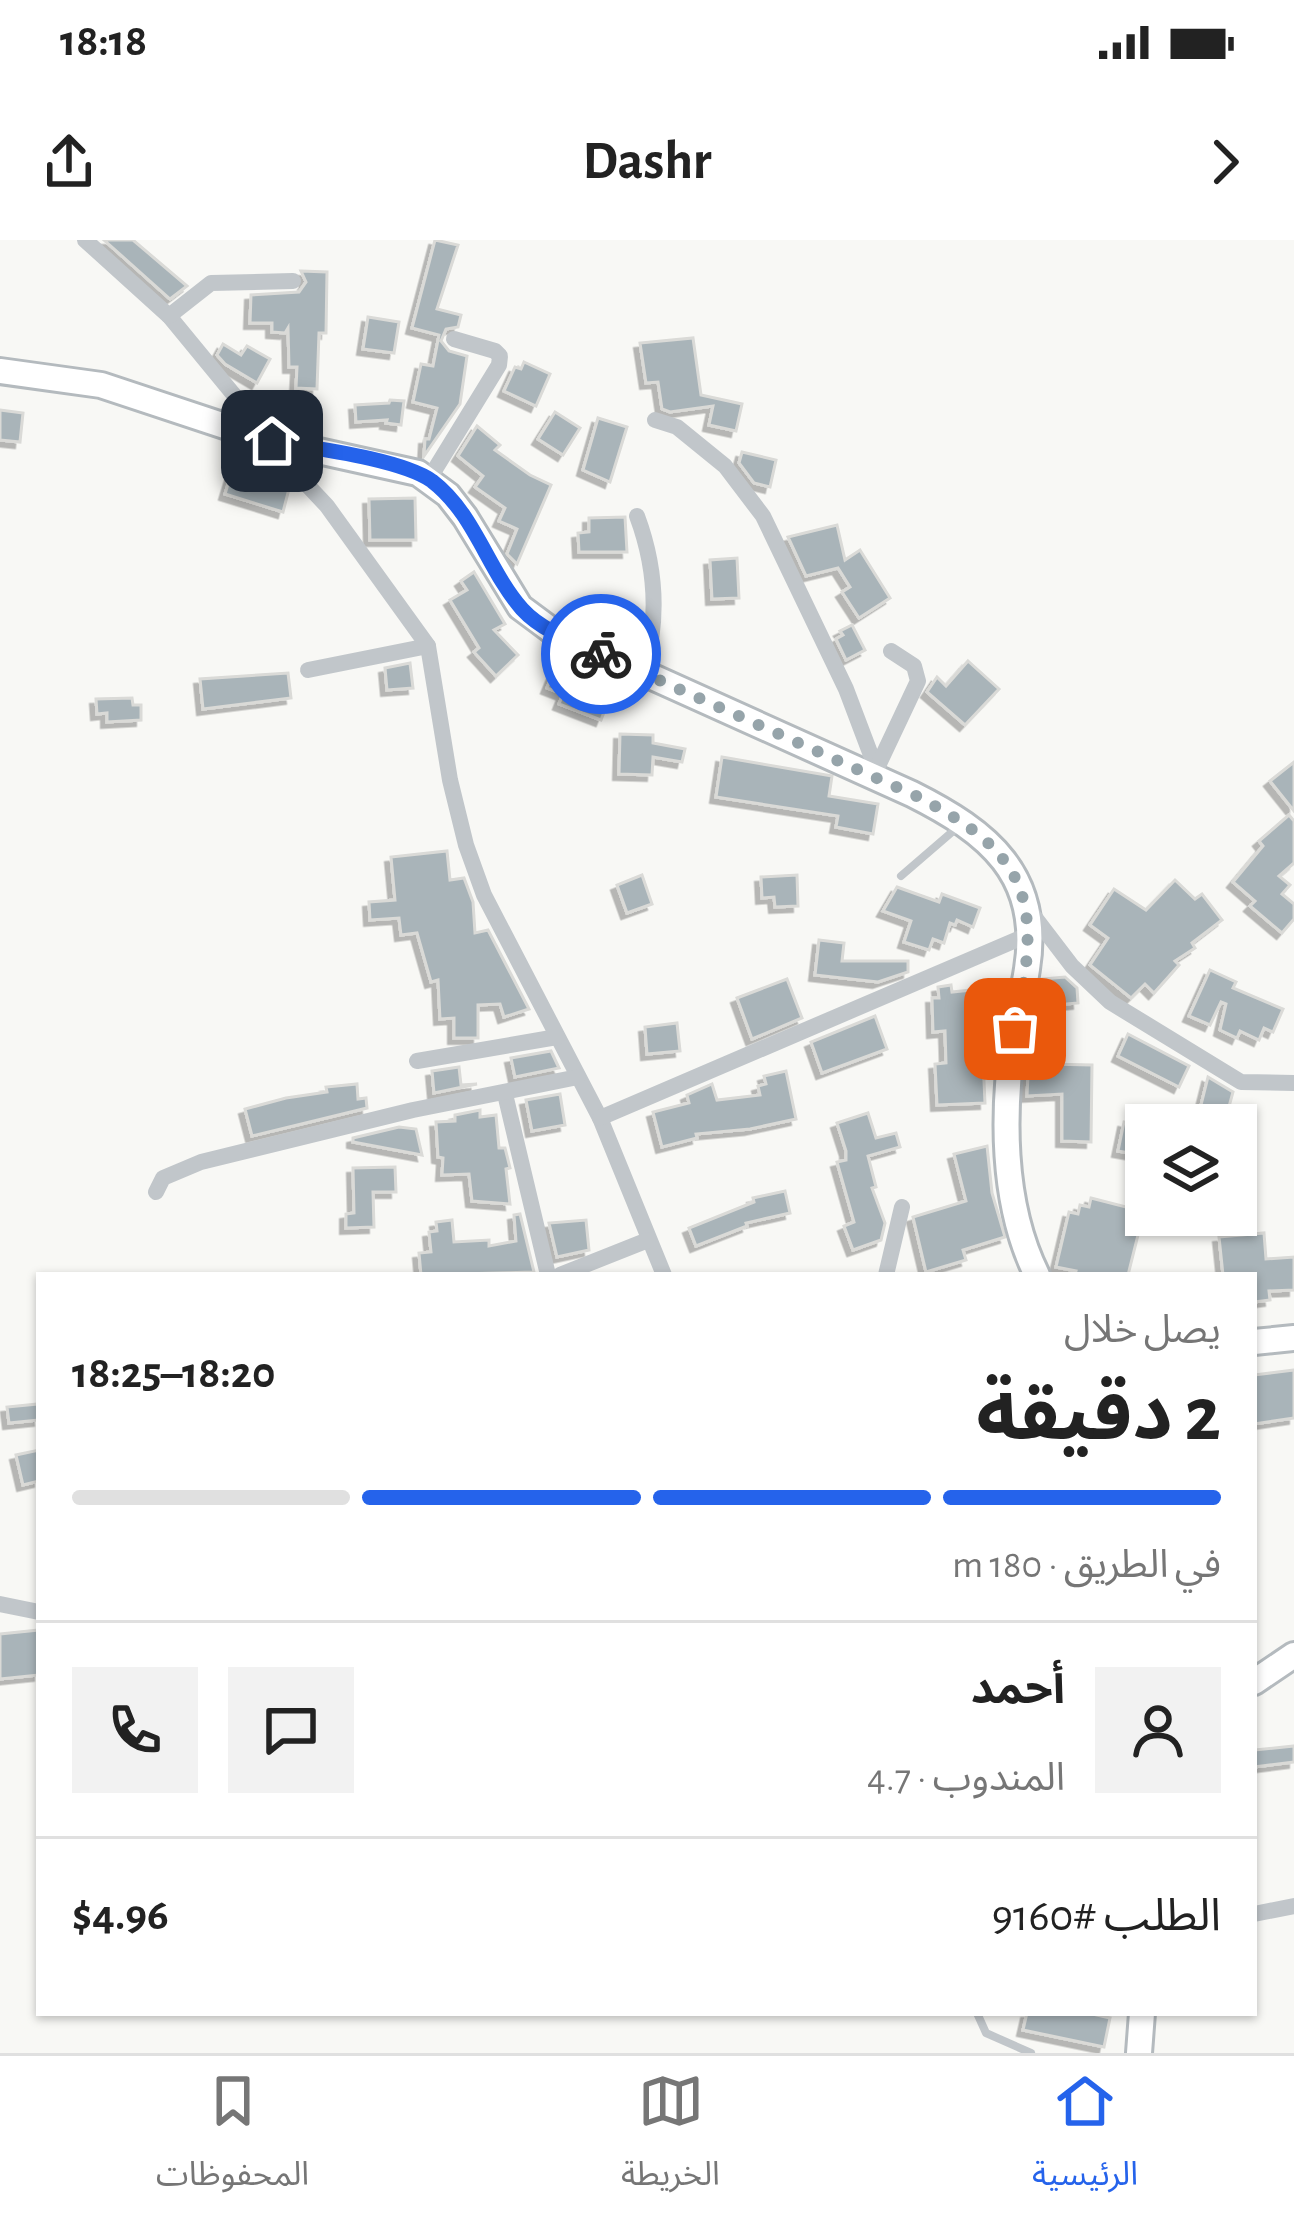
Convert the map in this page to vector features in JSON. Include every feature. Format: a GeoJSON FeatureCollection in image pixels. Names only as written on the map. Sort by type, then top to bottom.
{"type":"FeatureCollection","features":[{"type":"Feature","properties":{"kind":"main road"},"geometry":{"type":"LineString","coordinates":[[0,371],[101,385],[268,440],[382,463],[429,479],[465,517],[514,598],[529,616],[555,633],[878,773],[965,822],[999,852],[1027,907],[1030,934],[1008,1080],[1008,1130],[1018,1229],[1035,1272]]}},
{"type":"Feature","properties":{"kind":"main road"},"geometry":{"type":"LineString","coordinates":[[1257,1342],[1294,1338]]}},
{"type":"Feature","properties":{"kind":"main road"},"geometry":{"type":"LineString","coordinates":[[1257,1680],[1294,1655]]}},
{"type":"Feature","properties":{"kind":"main road"},"geometry":{"type":"LineString","coordinates":[[1139,2053],[1142,2016]]}},
{"type":"Feature","properties":{"kind":"street"},"geometry":{"type":"LineString","coordinates":[[85,240],[170,316],[327,506],[428,646],[449,780],[484,895],[600,1118],[663,1272]]}},
{"type":"Feature","properties":{"kind":"street"},"geometry":{"type":"LineString","coordinates":[[170,316],[212,283],[293,281]]}},
{"type":"Feature","properties":{"kind":"street"},"geometry":{"type":"LineString","coordinates":[[429,479],[500,365],[495,351],[454,339]]}},
{"type":"Feature","properties":{"kind":"street"},"geometry":{"type":"LineString","coordinates":[[655,420],[677,427],[725,466],[763,516],[847,689],[878,773]]}},
{"type":"Feature","properties":{"kind":"street"},"geometry":{"type":"LineString","coordinates":[[637,516],[655,592],[654,637],[644,672]]}},
{"type":"Feature","properties":{"kind":"street"},"geometry":{"type":"LineString","coordinates":[[308,670],[428,646]]}},
{"type":"Feature","properties":{"kind":"street"},"geometry":{"type":"LineString","coordinates":[[878,773],[918,677],[910,662],[891,650]]}},
{"type":"Feature","properties":{"kind":"street"},"geometry":{"type":"LineString","coordinates":[[1027,907],[1072,966],[1110,1002],[1241,1082],[1294,1083]]}},
{"type":"Feature","properties":{"kind":"street"},"geometry":{"type":"LineString","coordinates":[[600,1118],[1030,934]]}},
{"type":"Feature","properties":{"kind":"street"},"geometry":{"type":"LineString","coordinates":[[417,1061],[557,1036]]}},
{"type":"Feature","properties":{"kind":"street"},"geometry":{"type":"LineString","coordinates":[[156,1192],[163,1178],[201,1162],[413,1110],[578,1077]]}},
{"type":"Feature","properties":{"kind":"street"},"geometry":{"type":"LineString","coordinates":[[505,1094],[547,1272]]}},
{"type":"Feature","properties":{"kind":"street"},"geometry":{"type":"LineString","coordinates":[[887,1272],[902,1207]]}},
{"type":"Feature","properties":{"kind":"street"},"geometry":{"type":"LineString","coordinates":[[568,1272],[648,1240]]}},
{"type":"Feature","properties":{"kind":"street"},"geometry":{"type":"LineString","coordinates":[[0,1604],[36,1611]]}},
{"type":"Feature","properties":{"kind":"street"},"geometry":{"type":"LineString","coordinates":[[1257,1914],[1294,1906]]}},
{"type":"Feature","properties":{"kind":"lane"},"geometry":{"type":"LineString","coordinates":[[902,876],[965,822]]}},
{"type":"Feature","properties":{"kind":"lane"},"geometry":{"type":"LineString","coordinates":[[978,2016],[986,2033],[1031,2053]]}},
{"type":"Feature","properties":{"kind":"building"},"geometry":{"type":"Polygon","coordinates":[[[104,240],[133,240],[187,286],[170,299],[104,240]]]}},
{"type":"Feature","properties":{"kind":"building"},"geometry":{"type":"Polygon","coordinates":[[[435,240],[458,245],[437,309],[461,315],[458,327],[446,329],[441,341],[449,351],[467,356],[460,404],[424,456],[437,408],[413,402],[421,364],[433,366],[439,335],[412,328],[435,240]]]}},
{"type":"Feature","properties":{"kind":"building"},"geometry":{"type":"Polygon","coordinates":[[[301,271],[327,272],[326,333],[319,333],[317,389],[296,388],[297,367],[289,367],[288,328],[285,333],[272,332],[272,323],[250,323],[251,295],[299,292],[306,282],[301,271]]]}},
{"type":"Feature","properties":{"kind":"building"},"geometry":{"type":"Polygon","coordinates":[[[368,317],[399,322],[394,353],[363,349],[368,317]]]}},
{"type":"Feature","properties":{"kind":"building"},"geometry":{"type":"Polygon","coordinates":[[[693,338],[701,395],[742,404],[736,431],[709,425],[713,406],[662,409],[658,382],[646,383],[640,343],[693,338]]]}},
{"type":"Feature","properties":{"kind":"building"},"geometry":{"type":"Polygon","coordinates":[[[223,344],[241,355],[247,346],[270,359],[257,383],[217,355],[223,344]]]}},
{"type":"Feature","properties":{"kind":"building"},"geometry":{"type":"Polygon","coordinates":[[[524,362],[550,374],[536,406],[504,391],[515,367],[521,369],[524,362]]]}},
{"type":"Feature","properties":{"kind":"building"},"geometry":{"type":"Polygon","coordinates":[[[404,401],[401,425],[387,420],[356,422],[355,405],[404,401]]]}},
{"type":"Feature","properties":{"kind":"building"},"geometry":{"type":"Polygon","coordinates":[[[0,410],[23,413],[20,442],[0,440],[0,410]]]}},
{"type":"Feature","properties":{"kind":"building"},"geometry":{"type":"Polygon","coordinates":[[[555,412],[580,428],[563,455],[538,439],[555,412]]]}},
{"type":"Feature","properties":{"kind":"building"},"geometry":{"type":"Polygon","coordinates":[[[598,418],[627,427],[610,482],[583,470],[598,418]]]}},
{"type":"Feature","properties":{"kind":"building"},"geometry":{"type":"Polygon","coordinates":[[[477,426],[500,445],[495,450],[551,485],[517,564],[507,554],[517,529],[499,521],[505,508],[475,487],[483,476],[458,456],[477,426]]]}},
{"type":"Feature","properties":{"kind":"building"},"geometry":{"type":"Polygon","coordinates":[[[742,452],[776,460],[770,487],[754,483],[739,463],[742,452]]]}},
{"type":"Feature","properties":{"kind":"building"},"geometry":{"type":"Polygon","coordinates":[[[233,468],[290,485],[283,512],[225,494],[233,468]]]}},
{"type":"Feature","properties":{"kind":"building"},"geometry":{"type":"Polygon","coordinates":[[[415,498],[416,540],[370,540],[369,499],[415,498]]]}},
{"type":"Feature","properties":{"kind":"building"},"geometry":{"type":"Polygon","coordinates":[[[625,517],[627,552],[579,552],[578,533],[589,532],[589,518],[625,517]]]}},
{"type":"Feature","properties":{"kind":"building"},"geometry":{"type":"Polygon","coordinates":[[[837,525],[845,560],[860,550],[890,598],[859,618],[842,592],[850,587],[838,568],[806,576],[788,537],[837,525]]]}},
{"type":"Feature","properties":{"kind":"building"},"geometry":{"type":"Polygon","coordinates":[[[737,558],[739,598],[712,599],[710,560],[737,558]]]}},
{"type":"Feature","properties":{"kind":"building"},"geometry":{"type":"Polygon","coordinates":[[[474,572],[505,624],[494,630],[518,655],[496,676],[474,652],[479,648],[450,600],[467,590],[461,581],[474,572]]]}},
{"type":"Feature","properties":{"kind":"building"},"geometry":{"type":"Polygon","coordinates":[[[852,625],[865,650],[846,660],[836,639],[852,625]]]}},
{"type":"Feature","properties":{"kind":"building"},"geometry":{"type":"Polygon","coordinates":[[[968,661],[999,689],[965,725],[927,692],[937,677],[946,686],[968,661]]]}},
{"type":"Feature","properties":{"kind":"building"},"geometry":{"type":"Polygon","coordinates":[[[410,663],[413,688],[387,690],[385,668],[410,663]]]}},
{"type":"Feature","properties":{"kind":"building"},"geometry":{"type":"Polygon","coordinates":[[[557,664],[614,686],[601,720],[559,704],[563,694],[547,688],[557,664]]]}},
{"type":"Feature","properties":{"kind":"building"},"geometry":{"type":"Polygon","coordinates":[[[288,673],[291,698],[203,709],[200,679],[288,673]]]}},
{"type":"Feature","properties":{"kind":"building"},"geometry":{"type":"Polygon","coordinates":[[[132,698],[133,705],[141,705],[141,720],[107,722],[107,713],[97,714],[96,699],[132,698]]]}},
{"type":"Feature","properties":{"kind":"building"},"geometry":{"type":"Polygon","coordinates":[[[620,734],[653,735],[653,743],[685,749],[682,762],[653,757],[652,775],[619,774],[620,734]]]}},
{"type":"Feature","properties":{"kind":"building"},"geometry":{"type":"Polygon","coordinates":[[[722,757],[832,776],[829,796],[878,804],[873,834],[836,827],[838,816],[716,797],[722,757]]]}},
{"type":"Feature","properties":{"kind":"building"},"geometry":{"type":"Polygon","coordinates":[[[1294,762],[1294,811],[1270,781],[1294,762]]]}},
{"type":"Feature","properties":{"kind":"building"},"geometry":{"type":"Polygon","coordinates":[[[1289,815],[1294,821],[1294,863],[1279,876],[1290,885],[1282,894],[1294,904],[1294,919],[1282,933],[1250,906],[1255,901],[1233,882],[1263,846],[1259,841],[1289,815]]]}},
{"type":"Feature","properties":{"kind":"building"},"geometry":{"type":"Polygon","coordinates":[[[447,851],[450,880],[464,878],[473,902],[475,933],[488,930],[529,1009],[504,1017],[500,1004],[478,1005],[478,1038],[454,1038],[454,1018],[440,1019],[438,980],[431,982],[417,933],[401,935],[399,918],[370,920],[369,902],[395,900],[391,857],[447,851]]]}},
{"type":"Feature","properties":{"kind":"building"},"geometry":{"type":"Polygon","coordinates":[[[642,875],[652,904],[627,913],[617,885],[642,875]]]}},
{"type":"Feature","properties":{"kind":"building"},"geometry":{"type":"Polygon","coordinates":[[[797,875],[798,906],[775,907],[774,897],[762,898],[761,877],[797,875]]]}},
{"type":"Feature","properties":{"kind":"building"},"geometry":{"type":"Polygon","coordinates":[[[1175,880],[1195,899],[1202,894],[1222,920],[1175,961],[1179,965],[1154,993],[1145,984],[1131,998],[1090,965],[1108,938],[1090,925],[1114,889],[1146,910],[1175,880]]]}},
{"type":"Feature","properties":{"kind":"building"},"geometry":{"type":"Polygon","coordinates":[[[897,887],[939,902],[942,894],[980,908],[973,927],[957,920],[955,925],[950,923],[944,943],[933,939],[929,950],[904,942],[911,921],[883,911],[897,887]]]}},
{"type":"Feature","properties":{"kind":"building"},"geometry":{"type":"Polygon","coordinates":[[[819,940],[844,943],[842,961],[908,961],[908,972],[878,982],[815,975],[819,940]]]}},
{"type":"Feature","properties":{"kind":"building"},"geometry":{"type":"Polygon","coordinates":[[[1210,970],[1236,982],[1233,988],[1283,1009],[1273,1032],[1264,1028],[1259,1040],[1240,1031],[1237,1038],[1220,1030],[1226,1004],[1221,1002],[1210,1025],[1189,1016],[1210,970]]]}},
{"type":"Feature","properties":{"kind":"building"},"geometry":{"type":"Polygon","coordinates":[[[1065,977],[1077,988],[1078,1003],[1043,1006],[1042,979],[1065,977]]]}},
{"type":"Feature","properties":{"kind":"building"},"geometry":{"type":"Polygon","coordinates":[[[787,979],[802,1018],[752,1039],[737,998],[787,979]]]}},
{"type":"Feature","properties":{"kind":"building"},"geometry":{"type":"Polygon","coordinates":[[[951,985],[952,992],[981,989],[982,1001],[969,1002],[970,1038],[982,1038],[985,1103],[937,1105],[935,1064],[946,1063],[945,1031],[933,1032],[932,998],[939,998],[938,987],[951,985]]]}},
{"type":"Feature","properties":{"kind":"building"},"geometry":{"type":"Polygon","coordinates":[[[875,1016],[887,1049],[822,1073],[811,1042],[875,1016]]]}},
{"type":"Feature","properties":{"kind":"building"},"geometry":{"type":"Polygon","coordinates":[[[677,1023],[680,1051],[647,1054],[645,1027],[677,1023]]]}},
{"type":"Feature","properties":{"kind":"building"},"geometry":{"type":"Polygon","coordinates":[[[1128,1034],[1189,1066],[1179,1087],[1118,1056],[1128,1034]]]}},
{"type":"Feature","properties":{"kind":"building"},"geometry":{"type":"Polygon","coordinates":[[[1046,1036],[1048,1064],[1092,1065],[1091,1142],[1062,1141],[1062,1094],[1027,1096],[1030,1037],[1046,1036]]]}},
{"type":"Feature","properties":{"kind":"building"},"geometry":{"type":"Polygon","coordinates":[[[551,1051],[559,1068],[515,1077],[511,1058],[551,1051]]]}},
{"type":"Feature","properties":{"kind":"building"},"geometry":{"type":"Polygon","coordinates":[[[459,1067],[461,1085],[477,1084],[434,1093],[432,1071],[459,1067]]]}},
{"type":"Feature","properties":{"kind":"building"},"geometry":{"type":"Polygon","coordinates":[[[786,1071],[796,1119],[696,1134],[697,1138],[662,1147],[653,1112],[689,1103],[687,1095],[712,1084],[717,1100],[760,1095],[758,1086],[766,1084],[764,1076],[786,1071]]]}},
{"type":"Feature","properties":{"kind":"building"},"geometry":{"type":"Polygon","coordinates":[[[1208,1077],[1233,1092],[1230,1104],[1201,1104],[1208,1077]]]}},
{"type":"Feature","properties":{"kind":"building"},"geometry":{"type":"Polygon","coordinates":[[[357,1084],[358,1099],[366,1098],[367,1108],[252,1136],[245,1109],[327,1092],[326,1087],[357,1084]]]}},
{"type":"Feature","properties":{"kind":"building"},"geometry":{"type":"Polygon","coordinates":[[[560,1094],[565,1125],[532,1131],[526,1100],[560,1094]]]}},
{"type":"Feature","properties":{"kind":"building"},"geometry":{"type":"Polygon","coordinates":[[[480,1110],[480,1117],[496,1115],[499,1148],[505,1148],[510,1168],[506,1169],[510,1204],[472,1201],[469,1174],[442,1175],[436,1122],[455,1121],[455,1115],[480,1110]]]}},
{"type":"Feature","properties":{"kind":"building"},"geometry":{"type":"Polygon","coordinates":[[[868,1113],[876,1138],[896,1133],[900,1147],[868,1156],[876,1187],[872,1188],[885,1223],[881,1240],[853,1250],[844,1226],[854,1222],[837,1162],[846,1160],[846,1151],[837,1123],[868,1113]]]}},
{"type":"Feature","properties":{"kind":"building"},"geometry":{"type":"Polygon","coordinates":[[[1124,1122],[1125,1152],[1118,1151],[1124,1122]]]}},
{"type":"Feature","properties":{"kind":"building"},"geometry":{"type":"Polygon","coordinates":[[[399,1127],[416,1129],[422,1155],[353,1142],[353,1138],[399,1127]]]}},
{"type":"Feature","properties":{"kind":"building"},"geometry":{"type":"Polygon","coordinates":[[[987,1146],[992,1193],[1005,1237],[963,1250],[966,1260],[926,1272],[913,1217],[966,1201],[954,1154],[987,1146]]]}},
{"type":"Feature","properties":{"kind":"building"},"geometry":{"type":"Polygon","coordinates":[[[395,1167],[396,1192],[373,1192],[374,1227],[346,1228],[346,1214],[354,1213],[353,1168],[395,1167]]]}},
{"type":"Feature","properties":{"kind":"building"},"geometry":{"type":"Polygon","coordinates":[[[785,1191],[790,1213],[746,1223],[696,1246],[689,1228],[754,1202],[753,1198],[785,1191]]]}},
{"type":"Feature","properties":{"kind":"building"},"geometry":{"type":"Polygon","coordinates":[[[1091,1198],[1125,1207],[1125,1236],[1138,1236],[1129,1272],[1076,1272],[1056,1267],[1069,1212],[1078,1214],[1080,1205],[1089,1207],[1091,1198]]]}},
{"type":"Feature","properties":{"kind":"building"},"geometry":{"type":"Polygon","coordinates":[[[520,1214],[534,1272],[421,1272],[419,1253],[431,1252],[429,1232],[437,1231],[436,1222],[452,1220],[454,1242],[489,1240],[489,1246],[516,1241],[514,1215],[520,1214]]]}},
{"type":"Feature","properties":{"kind":"building"},"geometry":{"type":"Polygon","coordinates":[[[586,1220],[589,1250],[557,1257],[549,1223],[586,1220]]]}},
{"type":"Feature","properties":{"kind":"building"},"geometry":{"type":"Polygon","coordinates":[[[1264,1233],[1266,1259],[1294,1257],[1294,1290],[1269,1291],[1270,1300],[1257,1302],[1257,1272],[1223,1272],[1219,1237],[1264,1233]]]}},
{"type":"Feature","properties":{"kind":"building"},"geometry":{"type":"Polygon","coordinates":[[[1294,1370],[1294,1418],[1257,1424],[1257,1375],[1294,1370]]]}},
{"type":"Feature","properties":{"kind":"building"},"geometry":{"type":"Polygon","coordinates":[[[36,1404],[36,1420],[9,1423],[7,1407],[36,1404]]]}},
{"type":"Feature","properties":{"kind":"building"},"geometry":{"type":"Polygon","coordinates":[[[36,1451],[36,1482],[23,1485],[16,1455],[36,1451]]]}},
{"type":"Feature","properties":{"kind":"building"},"geometry":{"type":"Polygon","coordinates":[[[36,1630],[36,1675],[0,1679],[0,1634],[36,1630]]]}},
{"type":"Feature","properties":{"kind":"building"},"geometry":{"type":"Polygon","coordinates":[[[1294,1746],[1294,1762],[1257,1767],[1257,1750],[1294,1746]]]}},
{"type":"Feature","properties":{"kind":"building"},"geometry":{"type":"Polygon","coordinates":[[[1026,2016],[1110,2018],[1104,2047],[1023,2030],[1026,2016]]]}},
{"type":"Feature","properties":{"kind":"way so far"},"geometry":{"type":"LineString","coordinates":[[601,654],[912,794],[974,828],[999,852],[1027,907],[1028,968],[1015,1029]]}},
{"type":"Feature","properties":{"kind":"route"},"geometry":{"type":"LineString","coordinates":[[272,441],[366,459],[429,479],[465,517],[520,607],[555,633],[601,654]]}}]}
